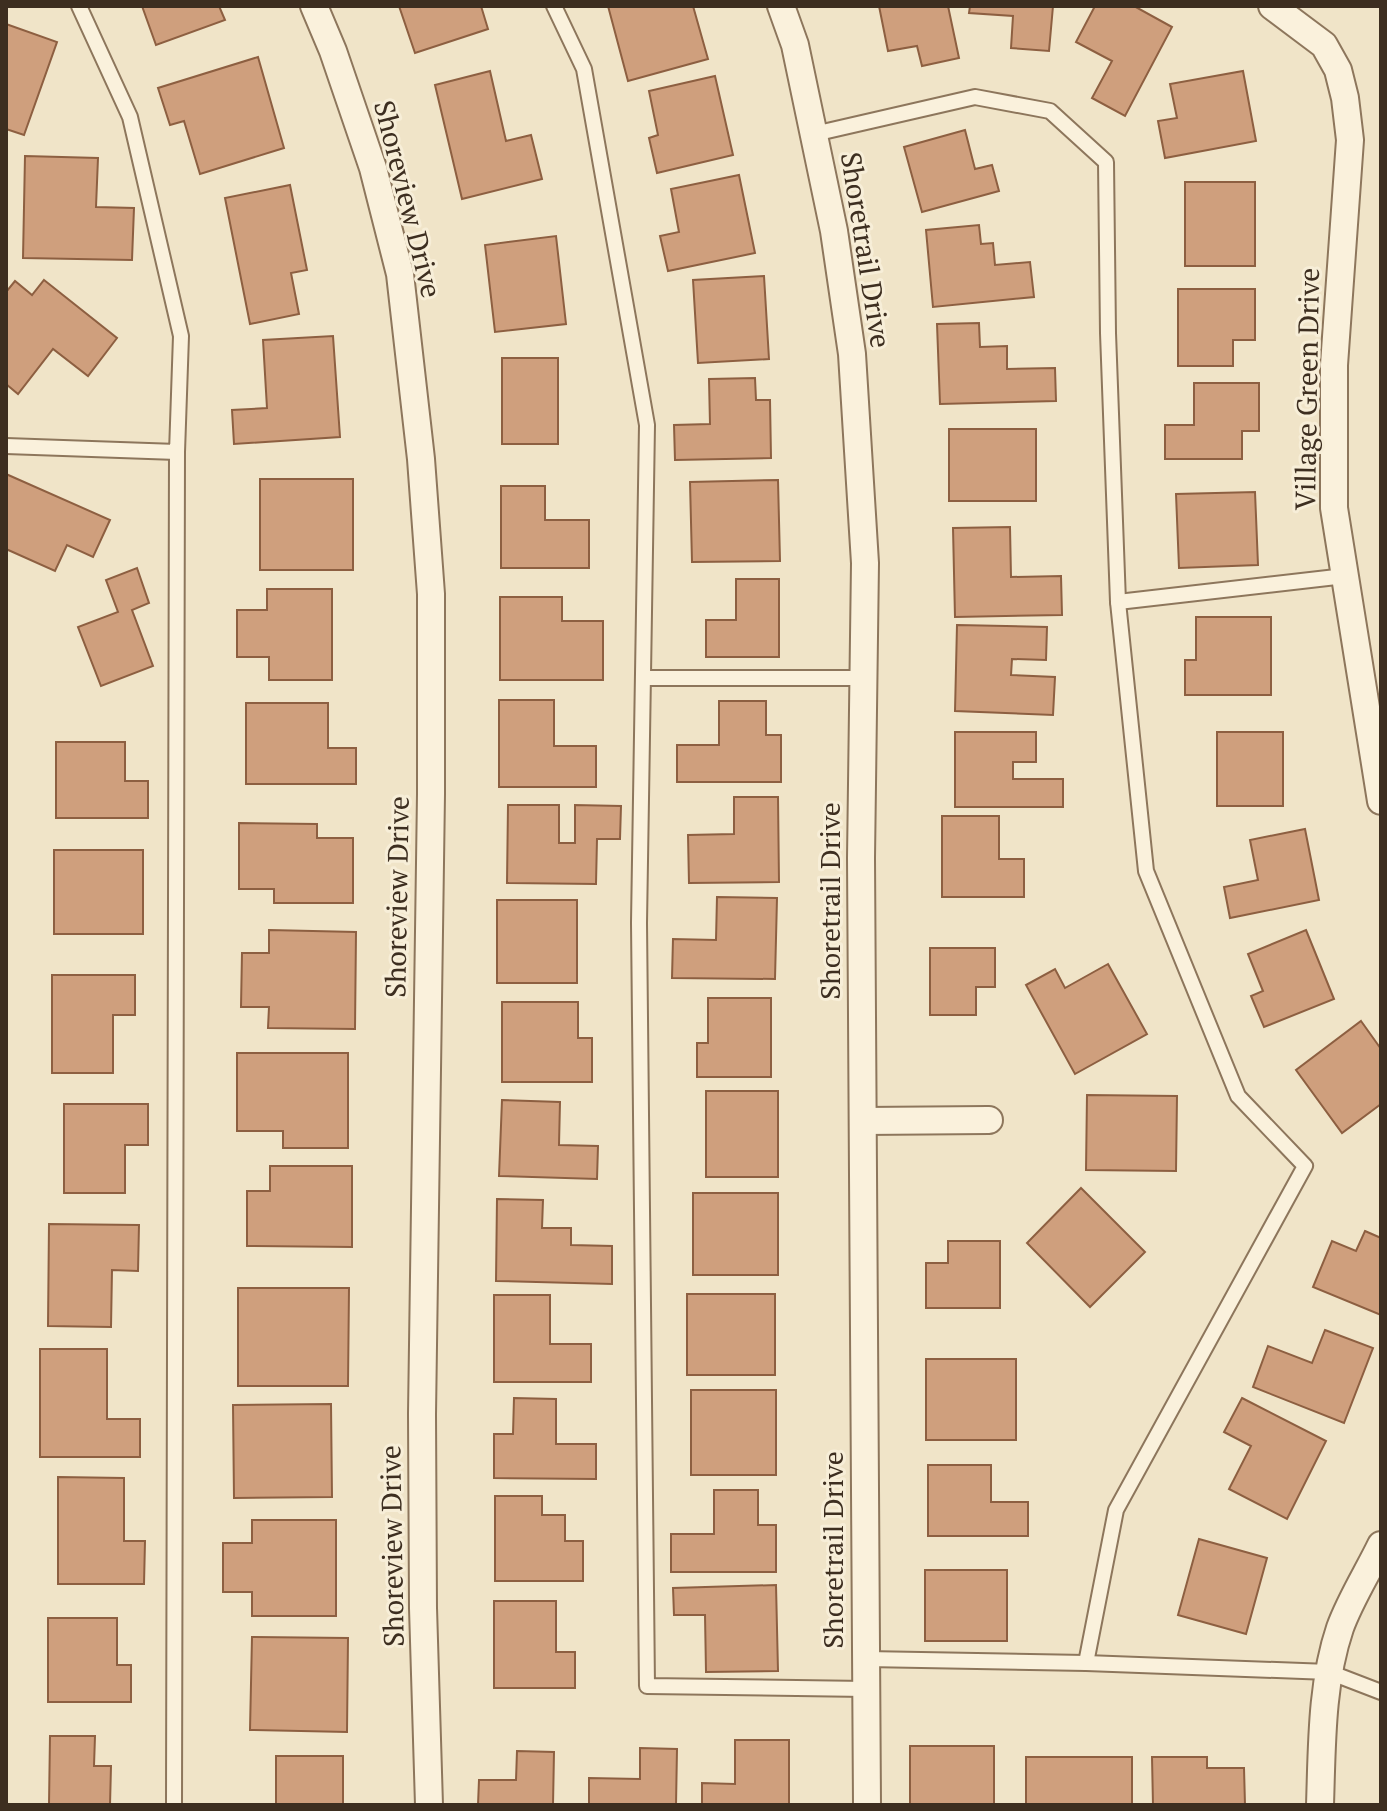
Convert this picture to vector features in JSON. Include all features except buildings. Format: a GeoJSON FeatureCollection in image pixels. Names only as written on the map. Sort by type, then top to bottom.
{"type":"FeatureCollection","features":[{"type":"Feature","properties":{"kind":"street","name":"Shoreview Drive"},"geometry":{"type":"LineString","coordinates":[[314,6],[333,51],[373,168],[400,274],[421,459],[431,594],[422,1414],[423,1608],[429,1805]]}},
{"type":"Feature","properties":{"kind":"street","name":"Shoretrail Drive"},"geometry":{"type":"LineString","coordinates":[[781,6],[795,45],[834,231],[852,354],[865,563],[863,1121],[867,1805]]}},
{"type":"Feature","properties":{"kind":"street","name":"Village Green Drive"},"geometry":{"type":"LineString","coordinates":[[1272,6],[1324,45],[1338,70],[1345,98],[1350,140],[1334,365],[1334,508],[1381,801]]}},
{"type":"Feature","properties":{"kind":"street"},"geometry":{"type":"LineString","coordinates":[[863,1121],[989,1120]]}},
{"type":"Feature","properties":{"kind":"street"},"geometry":{"type":"LineString","coordinates":[[1320,1805],[1329,1672],[1340,1627],[1381,1545]]}},
{"type":"Feature","properties":{"kind":"lane"},"geometry":{"type":"LineString","coordinates":[[79,6],[130,117],[181,336],[177,452],[174,1805]]}},
{"type":"Feature","properties":{"kind":"lane"},"geometry":{"type":"LineString","coordinates":[[554,6],[584,69],[647,425],[639,939],[647,1686],[866,1689]]}},
{"type":"Feature","properties":{"kind":"lane"},"geometry":{"type":"LineString","coordinates":[[814,134],[975,97],[1050,111],[1106,162],[1108,349],[1118,602],[1146,871],[1238,1096],[1305,1166],[1116,1510],[1086,1663]]}},
{"type":"Feature","properties":{"kind":"lane"},"geometry":{"type":"LineString","coordinates":[[6,446],[177,452]]}},
{"type":"Feature","properties":{"kind":"lane"},"geometry":{"type":"LineString","coordinates":[[1118,602],[1345,576]]}},
{"type":"Feature","properties":{"kind":"lane"},"geometry":{"type":"LineString","coordinates":[[643,678],[863,678]]}},
{"type":"Feature","properties":{"kind":"lane"},"geometry":{"type":"LineString","coordinates":[[866,1659],[1329,1672],[1381,1692]]}}]}
